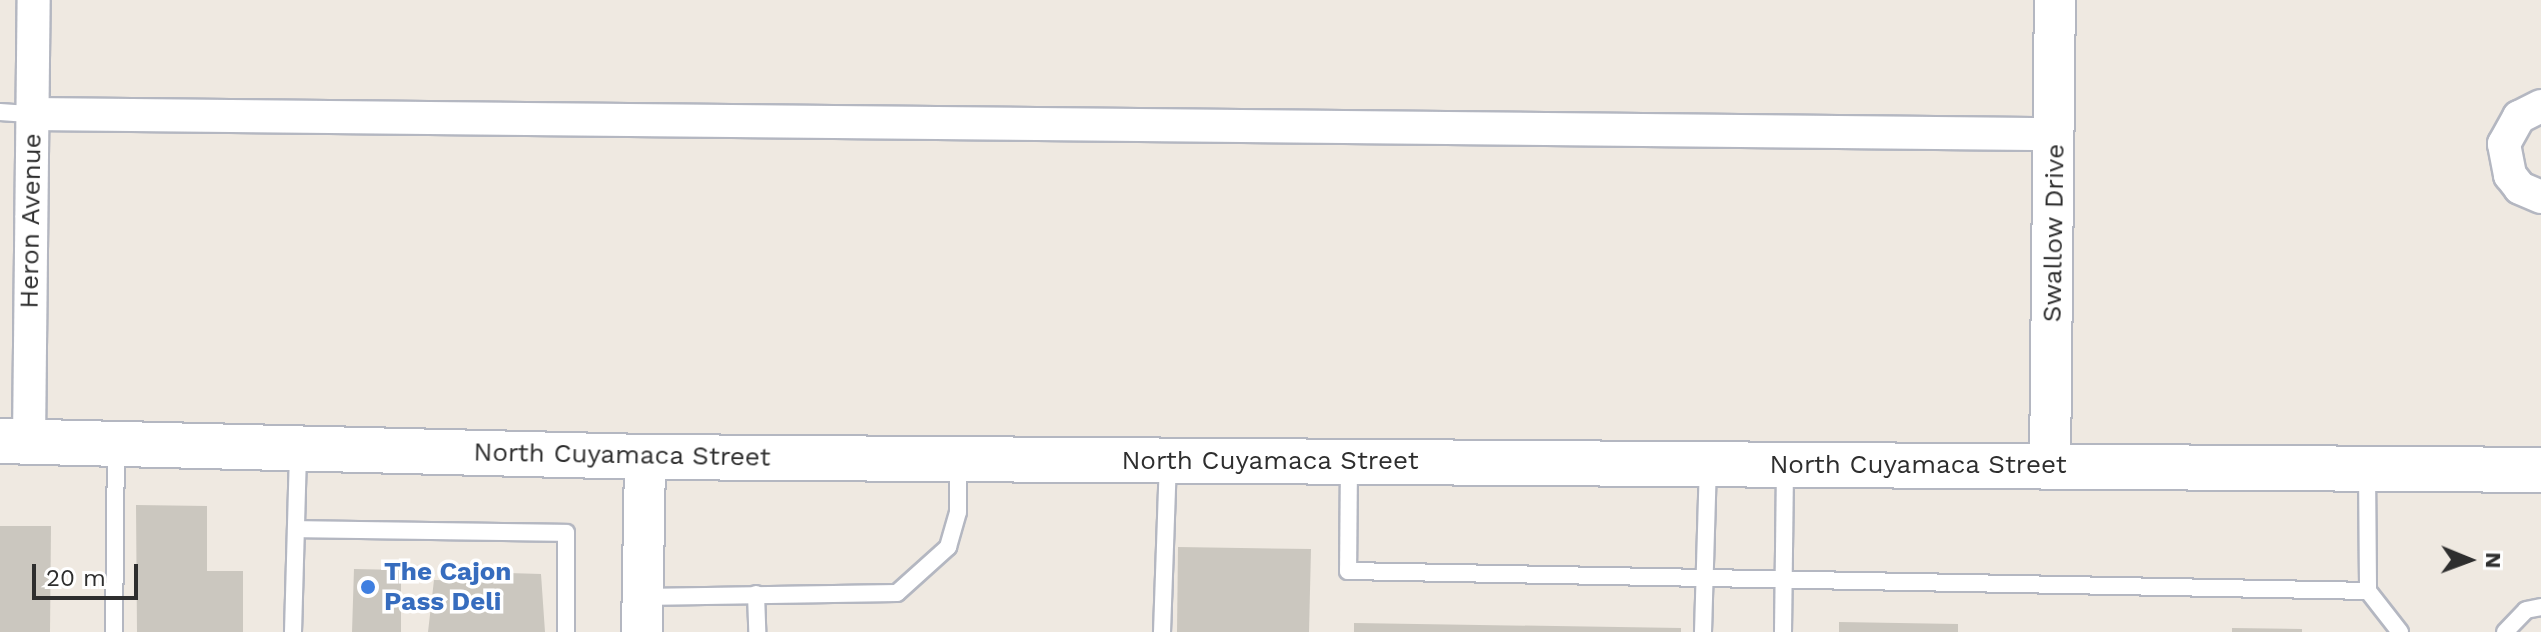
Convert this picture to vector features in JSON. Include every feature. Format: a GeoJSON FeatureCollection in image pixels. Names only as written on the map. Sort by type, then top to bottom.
{"type":"FeatureCollection","features":[{"type":"Feature","properties":{"kind":"main road","name":"North Cuyamaca Street"},"geometry":{"type":"LineString","coordinates":[[14,442],[645,457],[2541,470]]}},
{"type":"Feature","properties":{"kind":"street","name":"Heron Avenue"},"geometry":{"type":"LineString","coordinates":[[14,442],[32,114],[34,0]]}},
{"type":"Feature","properties":{"kind":"street","name":"Swallow Drive"},"geometry":{"type":"LineString","coordinates":[[2050,466],[2056,134],[2055,0]]}},
{"type":"Feature","properties":{"kind":"street"},"geometry":{"type":"LineString","coordinates":[[2541,106],[2519,117],[2504,144],[2510,175],[2520,188],[2541,197]]}},
{"type":"Feature","properties":{"kind":"street"},"geometry":{"type":"LineString","coordinates":[[32,114],[2056,134]]}},
{"type":"Feature","properties":{"kind":"street"},"geometry":{"type":"LineString","coordinates":[[642,615],[645,457]]}},
{"type":"Feature","properties":{"kind":"lane"},"geometry":{"type":"LineString","coordinates":[[0,112],[32,114]]}},
{"type":"Feature","properties":{"kind":"lane"},"geometry":{"type":"LineString","coordinates":[[114,632],[116,444]]}},
{"type":"Feature","properties":{"kind":"lane"},"geometry":{"type":"LineString","coordinates":[[293,632],[298,448]]}},
{"type":"Feature","properties":{"kind":"lane"},"geometry":{"type":"LineString","coordinates":[[642,615],[756,594],[897,593],[948,547],[958,512],[958,459]]}},
{"type":"Feature","properties":{"kind":"lane"},"geometry":{"type":"LineString","coordinates":[[1162,632],[1168,460]]}},
{"type":"Feature","properties":{"kind":"lane"},"geometry":{"type":"LineString","coordinates":[[1349,462],[1348,571],[2368,591]]}},
{"type":"Feature","properties":{"kind":"lane"},"geometry":{"type":"LineString","coordinates":[[1703,632],[1708,464]]}},
{"type":"Feature","properties":{"kind":"lane"},"geometry":{"type":"LineString","coordinates":[[1783,632],[1785,465]]}},
{"type":"Feature","properties":{"kind":"lane"},"geometry":{"type":"LineString","coordinates":[[2367,469],[2368,591],[2400,632]]}},
{"type":"Feature","properties":{"kind":"lane"},"geometry":{"type":"LineString","coordinates":[[296,529],[566,533],[566,632]]}},
{"type":"Feature","properties":{"kind":"lane"},"geometry":{"type":"LineString","coordinates":[[756,594],[757,632]]}},
{"type":"Feature","properties":{"kind":"lane"},"geometry":{"type":"LineString","coordinates":[[2505,632],[2526,610],[2541,607]]}},
{"type":"Feature","properties":{"kind":"building"},"geometry":{"type":"Polygon","coordinates":[[[136,505],[207,506],[207,571],[243,571],[243,632],[137,632],[136,505]]]}},
{"type":"Feature","properties":{"kind":"building"},"geometry":{"type":"Polygon","coordinates":[[[0,526],[51,526],[50,632],[0,632],[0,526]]]}},
{"type":"Feature","properties":{"kind":"building"},"geometry":{"type":"Polygon","coordinates":[[[1178,547],[1311,549],[1309,632],[1177,632],[1178,547]]]}},
{"type":"Feature","properties":{"kind":"building"},"geometry":{"type":"Polygon","coordinates":[[[354,569],[401,570],[401,632],[352,632],[354,569]]]}},
{"type":"Feature","properties":{"kind":"building"},"geometry":{"type":"Polygon","coordinates":[[[504,573],[541,574],[545,632],[428,632],[434,580],[503,581],[504,573]]]}},
{"type":"Feature","properties":{"kind":"building"},"geometry":{"type":"Polygon","coordinates":[[[1839,622],[1958,624],[1958,632],[1839,632],[1839,622]]]}},
{"type":"Feature","properties":{"kind":"building"},"geometry":{"type":"Polygon","coordinates":[[[1354,623],[1681,628],[1681,632],[1354,632],[1354,623]]]}},
{"type":"Feature","properties":{"kind":"building"},"geometry":{"type":"Polygon","coordinates":[[[2232,628],[2302,629],[2302,632],[2232,632],[2232,628]]]}},
{"type":"Feature","properties":{"kind":"place","name":"The Cajon Pass Deli"},"geometry":{"type":"Point","coordinates":[368,587]}}]}
